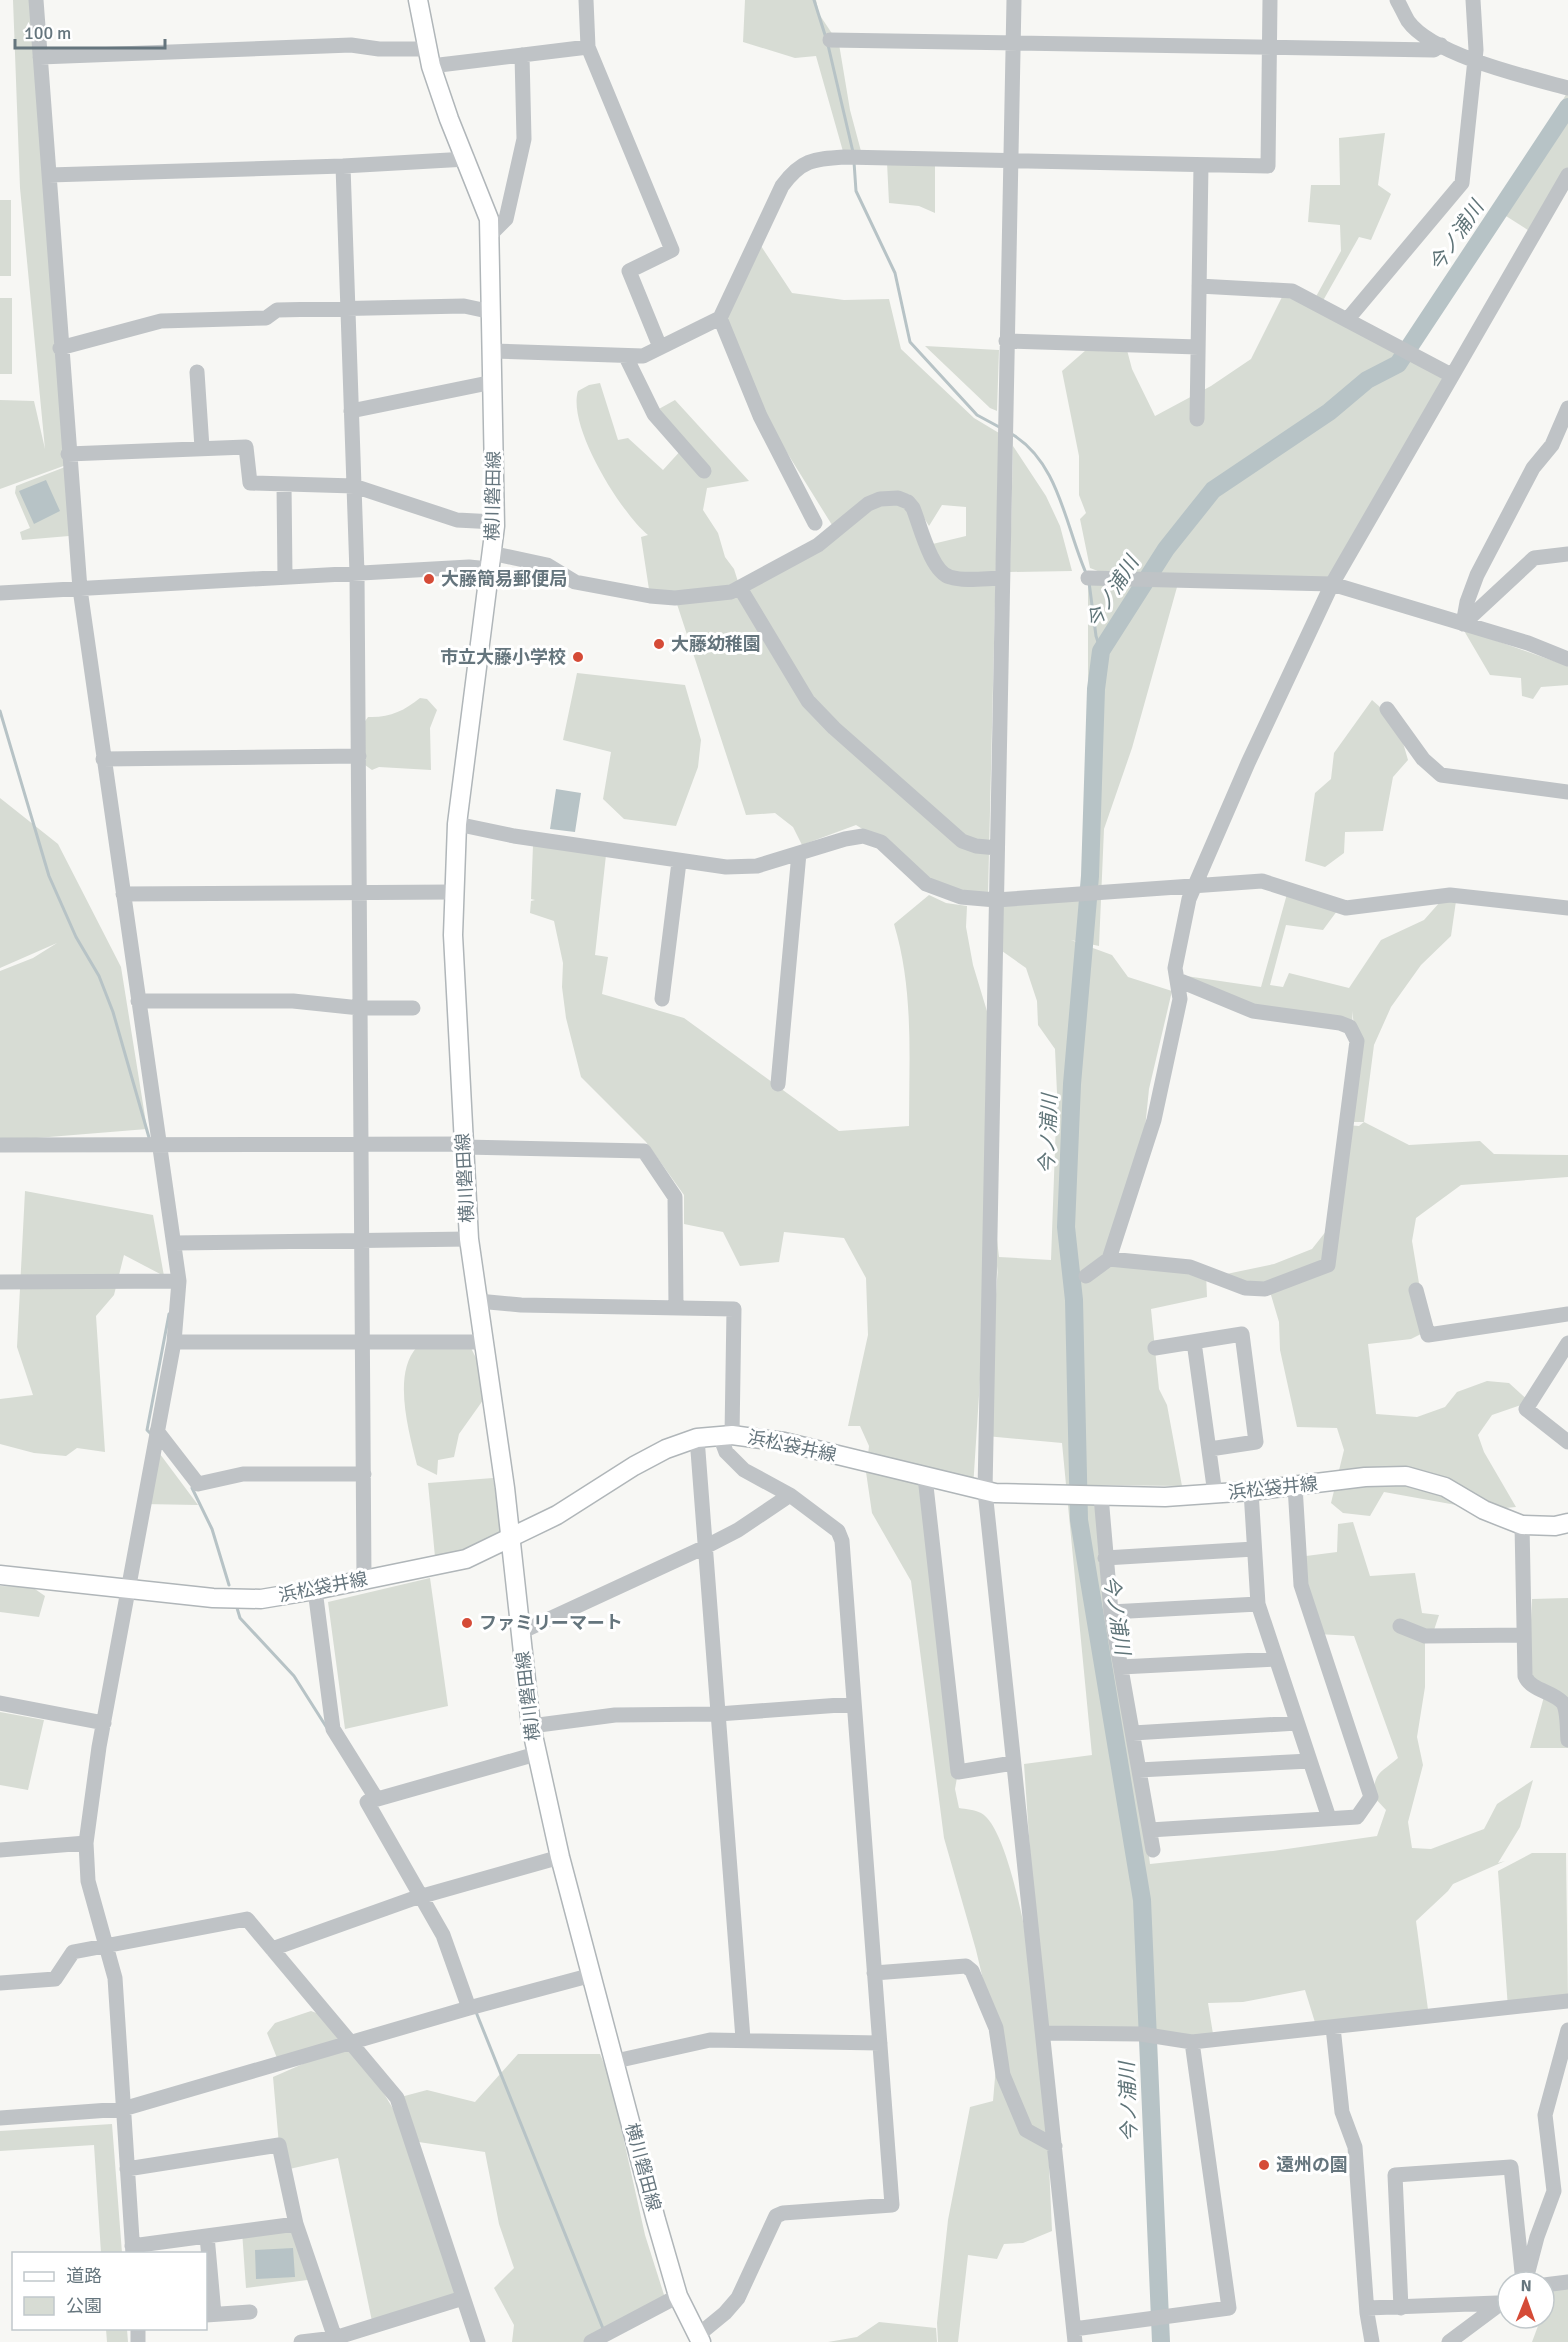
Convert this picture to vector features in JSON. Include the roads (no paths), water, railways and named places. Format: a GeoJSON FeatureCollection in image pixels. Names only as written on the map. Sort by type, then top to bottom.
{"type":"FeatureCollection","features":[{"type":"Feature","properties":{"kind":"main road","name":"横川磐田線"},"geometry":{"type":"LineString","coordinates":[[418,0],[430,57],[449,119],[484,201],[490,235],[495,522],[457,824],[453,892],[453,935],[469,1239],[510,1539],[536,1754],[560,1857],[678,2296],[699,2339]]}},
{"type":"Feature","properties":{"kind":"main road","name":"浜松袋井線"},"geometry":{"type":"LineString","coordinates":[[0,1575],[238,1599],[261,1599],[315,1590],[466,1559],[557,1515],[634,1466],[697,1438],[726,1435],[784,1442],[985,1491],[1085,1496],[1215,1494],[1365,1477],[1406,1476],[1445,1487],[1484,1510],[1522,1525],[1555,1526],[1568,1523]]}},
{"type":"Feature","properties":{"kind":"street"},"geometry":{"type":"LineString","coordinates":[[36,0],[60,348],[80,589],[179,1281],[174,1342],[104,1723],[86,1843],[88,1881],[115,1978],[132,2250],[207,2236],[296,2224]]}},
{"type":"Feature","properties":{"kind":"street"},"geometry":{"type":"LineString","coordinates":[[586,0],[588,47],[672,250],[629,271],[660,347]]}},
{"type":"Feature","properties":{"kind":"street"},"geometry":{"type":"LineString","coordinates":[[1014,0],[985,1491],[1075,2336],[1124,2322],[1229,2308],[1192,2042]]}},
{"type":"Feature","properties":{"kind":"street"},"geometry":{"type":"LineString","coordinates":[[492,351],[643,356],[720,318],[782,186],[793,171],[806,162],[844,157],[1268,166],[1270,0]]}},
{"type":"Feature","properties":{"kind":"street"},"geometry":{"type":"LineString","coordinates":[[1397,0],[1408,21],[1417,30],[1475,62],[1568,88]]}},
{"type":"Feature","properties":{"kind":"street"},"geometry":{"type":"LineString","coordinates":[[1347,320],[1462,183],[1475,62],[1473,0]]}},
{"type":"Feature","properties":{"kind":"street"},"geometry":{"type":"LineString","coordinates":[[830,40],[1434,50],[1442,45]]}},
{"type":"Feature","properties":{"kind":"street"},"geometry":{"type":"LineString","coordinates":[[40,57],[351,45],[430,57],[522,55],[588,47]]}},
{"type":"Feature","properties":{"kind":"street"},"geometry":{"type":"LineString","coordinates":[[490,235],[506,219],[524,139],[522,55]]}},
{"type":"Feature","properties":{"kind":"street"},"geometry":{"type":"LineString","coordinates":[[49,176],[343,166],[467,159]]}},
{"type":"Feature","properties":{"kind":"street"},"geometry":{"type":"LineString","coordinates":[[1197,419],[1200,165]]}},
{"type":"Feature","properties":{"kind":"street"},"geometry":{"type":"LineString","coordinates":[[343,166],[357,573],[364,1579]]}},
{"type":"Feature","properties":{"kind":"street"},"geometry":{"type":"LineString","coordinates":[[1086,1276],[1109,1259],[1154,1120],[1180,999],[1176,968],[1188,899],[1248,763],[1332,584],[1568,175]]}},
{"type":"Feature","properties":{"kind":"street"},"geometry":{"type":"LineString","coordinates":[[1199,286],[1292,291],[1451,375]]}},
{"type":"Feature","properties":{"kind":"street"},"geometry":{"type":"LineString","coordinates":[[60,348],[161,321],[266,318],[277,310],[464,306],[492,312]]}},
{"type":"Feature","properties":{"kind":"street"},"geometry":{"type":"LineString","coordinates":[[720,318],[760,416],[814,523]]}},
{"type":"Feature","properties":{"kind":"street"},"geometry":{"type":"LineString","coordinates":[[1006,341],[1198,346]]}},
{"type":"Feature","properties":{"kind":"street"},"geometry":{"type":"LineString","coordinates":[[626,357],[654,414],[704,471]]}},
{"type":"Feature","properties":{"kind":"street"},"geometry":{"type":"LineString","coordinates":[[197,372],[202,448]]}},
{"type":"Feature","properties":{"kind":"street"},"geometry":{"type":"LineString","coordinates":[[351,411],[493,382]]}},
{"type":"Feature","properties":{"kind":"street"},"geometry":{"type":"LineString","coordinates":[[1463,624],[1467,602],[1477,575],[1533,468],[1552,445],[1568,408]]}},
{"type":"Feature","properties":{"kind":"street"},"geometry":{"type":"LineString","coordinates":[[68,454],[246,447],[250,483],[354,486],[457,520],[495,522]]}},
{"type":"Feature","properties":{"kind":"street"},"geometry":{"type":"LineString","coordinates":[[284,484],[285,577]]}},
{"type":"Feature","properties":{"kind":"street"},"geometry":{"type":"LineString","coordinates":[[0,593],[468,567],[490,561],[547,565],[575,582],[650,596],[675,598],[731,592],[740,588],[818,545],[868,504],[898,498],[908,502],[913,508],[934,562],[941,572],[950,578],[1002,578]]}},
{"type":"Feature","properties":{"kind":"street"},"geometry":{"type":"LineString","coordinates":[[1463,624],[1534,558],[1568,554]]}},
{"type":"Feature","properties":{"kind":"street"},"geometry":{"type":"LineString","coordinates":[[1088,578],[1332,584],[1568,658]]}},
{"type":"Feature","properties":{"kind":"street"},"geometry":{"type":"LineString","coordinates":[[740,588],[808,701],[834,728],[962,841],[975,846],[997,848]]}},
{"type":"Feature","properties":{"kind":"street"},"geometry":{"type":"LineString","coordinates":[[1387,709],[1423,759],[1441,775],[1568,792]]}},
{"type":"Feature","properties":{"kind":"street"},"geometry":{"type":"LineString","coordinates":[[103,759],[359,756]]}},
{"type":"Feature","properties":{"kind":"street"},"geometry":{"type":"LineString","coordinates":[[457,824],[514,836],[679,862],[726,867],[752,866],[844,838],[863,836],[881,842],[926,884],[944,893],[996,900],[1262,881],[1346,908],[1450,895],[1568,908]]}},
{"type":"Feature","properties":{"kind":"street"},"geometry":{"type":"LineString","coordinates":[[778,1084],[799,853]]}},
{"type":"Feature","properties":{"kind":"street"},"geometry":{"type":"LineString","coordinates":[[662,999],[679,862]]}},
{"type":"Feature","properties":{"kind":"street"},"geometry":{"type":"LineString","coordinates":[[123,894],[453,892]]}},
{"type":"Feature","properties":{"kind":"street"},"geometry":{"type":"LineString","coordinates":[[1109,1259],[1190,1267],[1245,1288],[1265,1289],[1328,1265],[1357,1041],[1350,1027],[1340,1023],[1253,1011],[1178,980]]}},
{"type":"Feature","properties":{"kind":"street"},"geometry":{"type":"LineString","coordinates":[[138,1001],[293,1001],[360,1008],[413,1008]]}},
{"type":"Feature","properties":{"kind":"street"},"geometry":{"type":"LineString","coordinates":[[0,1145],[362,1144],[644,1150],[675,1197],[676,1308]]}},
{"type":"Feature","properties":{"kind":"street"},"geometry":{"type":"LineString","coordinates":[[174,1243],[469,1239]]}},
{"type":"Feature","properties":{"kind":"street"},"geometry":{"type":"LineString","coordinates":[[0,1282],[179,1281]]}},
{"type":"Feature","properties":{"kind":"street"},"geometry":{"type":"LineString","coordinates":[[1416,1290],[1428,1335],[1568,1314]]}},
{"type":"Feature","properties":{"kind":"street"},"geometry":{"type":"LineString","coordinates":[[478,1301],[521,1305],[734,1309],[726,1452],[744,1470],[790,1495],[838,1531],[842,1541],[892,2205],[783,2213],[776,2216],[738,2298],[699,2339]]}},
{"type":"Feature","properties":{"kind":"street"},"geometry":{"type":"LineString","coordinates":[[1155,1348],[1242,1334],[1256,1442],[1210,1449]]}},
{"type":"Feature","properties":{"kind":"street"},"geometry":{"type":"LineString","coordinates":[[174,1342],[484,1342]]}},
{"type":"Feature","properties":{"kind":"street"},"geometry":{"type":"LineString","coordinates":[[1194,1342],[1215,1494]]}},
{"type":"Feature","properties":{"kind":"street"},"geometry":{"type":"LineString","coordinates":[[1568,1343],[1526,1409],[1568,1442]]}},
{"type":"Feature","properties":{"kind":"street"},"geometry":{"type":"LineString","coordinates":[[157,1431],[198,1484],[243,1474],[364,1474]]}},
{"type":"Feature","properties":{"kind":"street"},"geometry":{"type":"LineString","coordinates":[[697,1438],[743,2039]]}},
{"type":"Feature","properties":{"kind":"street"},"geometry":{"type":"LineString","coordinates":[[925,1477],[958,1772],[1013,1763]]}},
{"type":"Feature","properties":{"kind":"street"},"geometry":{"type":"LineString","coordinates":[[1150,1830],[1357,1816],[1371,1797],[1301,1585],[1295,1486]]}},
{"type":"Feature","properties":{"kind":"street"},"geometry":{"type":"LineString","coordinates":[[1251,1491],[1258,1604],[1329,1818]]}},
{"type":"Feature","properties":{"kind":"street"},"geometry":{"type":"LineString","coordinates":[[521,1632],[705,1547],[738,1530],[790,1495]]}},
{"type":"Feature","properties":{"kind":"street"},"geometry":{"type":"LineString","coordinates":[[1085,1496],[1105,1558],[1111,1612],[1153,1850]]}},
{"type":"Feature","properties":{"kind":"street"},"geometry":{"type":"LineString","coordinates":[[1522,1525],[1524,1635],[1528,1682],[1566,1702],[1568,1740]]}},
{"type":"Feature","properties":{"kind":"street"},"geometry":{"type":"LineString","coordinates":[[1105,1558],[1254,1549]]}},
{"type":"Feature","properties":{"kind":"street"},"geometry":{"type":"LineString","coordinates":[[315,1590],[333,1729],[425,1896],[469,2008]]}},
{"type":"Feature","properties":{"kind":"street"},"geometry":{"type":"LineString","coordinates":[[1111,1612],[1258,1604]]}},
{"type":"Feature","properties":{"kind":"street"},"geometry":{"type":"LineString","coordinates":[[1400,1626],[1425,1636],[1524,1635]]}},
{"type":"Feature","properties":{"kind":"street"},"geometry":{"type":"LineString","coordinates":[[1121,1667],[1276,1659]]}},
{"type":"Feature","properties":{"kind":"street"},"geometry":{"type":"LineString","coordinates":[[0,1703],[104,1723]]}},
{"type":"Feature","properties":{"kind":"street"},"geometry":{"type":"LineString","coordinates":[[531,1726],[615,1715],[718,1714],[854,1704]]}},
{"type":"Feature","properties":{"kind":"street"},"geometry":{"type":"LineString","coordinates":[[1132,1733],[1298,1723]]}},
{"type":"Feature","properties":{"kind":"street"},"geometry":{"type":"LineString","coordinates":[[372,1799],[536,1754]]}},
{"type":"Feature","properties":{"kind":"street"},"geometry":{"type":"LineString","coordinates":[[1139,1770],[1310,1761]]}},
{"type":"Feature","properties":{"kind":"street"},"geometry":{"type":"LineString","coordinates":[[0,1850],[86,1843]]}},
{"type":"Feature","properties":{"kind":"street"},"geometry":{"type":"LineString","coordinates":[[272,1949],[425,1896],[560,1857]]}},
{"type":"Feature","properties":{"kind":"street"},"geometry":{"type":"LineString","coordinates":[[0,1983],[55,1979],[73,1952],[247,1919],[398,2098],[478,2342]]}},
{"type":"Feature","properties":{"kind":"street"},"geometry":{"type":"LineString","coordinates":[[874,1973],[966,1966],[972,1971],[996,2028],[1002,2076],[1026,2130],[1055,2146]]}},
{"type":"Feature","properties":{"kind":"street"},"geometry":{"type":"LineString","coordinates":[[0,2118],[123,2109],[469,2008],[592,1975]]}},
{"type":"Feature","properties":{"kind":"street"},"geometry":{"type":"LineString","coordinates":[[1043,2034],[1141,2034],[1192,2042],[1568,2001]]}},
{"type":"Feature","properties":{"kind":"street"},"geometry":{"type":"LineString","coordinates":[[1333,2027],[1342,2112],[1355,2147],[1367,2308],[1372,2342]]}},
{"type":"Feature","properties":{"kind":"street"},"geometry":{"type":"LineString","coordinates":[[1527,2270],[1554,2191],[1545,2115],[1568,2030]]}},
{"type":"Feature","properties":{"kind":"street"},"geometry":{"type":"LineString","coordinates":[[616,2061],[710,2040],[880,2043]]}},
{"type":"Feature","properties":{"kind":"street"},"geometry":{"type":"LineString","coordinates":[[127,2169],[279,2145],[296,2224],[335,2338]]}},
{"type":"Feature","properties":{"kind":"street"},"geometry":{"type":"LineString","coordinates":[[1401,2307],[1395,2175],[1511,2167],[1523,2270]]}},
{"type":"Feature","properties":{"kind":"street"},"geometry":{"type":"LineString","coordinates":[[207,2236],[210,2315],[250,2312]]}},
{"type":"Feature","properties":{"kind":"street"},"geometry":{"type":"LineString","coordinates":[[594,2341],[678,2296]]}},
{"type":"Feature","properties":{"kind":"street"},"geometry":{"type":"LineString","coordinates":[[301,2342],[335,2338],[463,2298]]}},
{"type":"Feature","properties":{"kind":"street"},"geometry":{"type":"LineString","coordinates":[[1367,2308],[1496,2300]]}},
{"type":"Feature","properties":{"kind":"street"},"geometry":{"type":"LineString","coordinates":[[1449,2342],[1496,2305]]}},
{"type":"Feature","properties":{"kind":"waterway"},"geometry":{"type":"LineString","coordinates":[[814,0],[826,38]]}},
{"type":"Feature","properties":{"kind":"waterway"},"geometry":{"type":"LineString","coordinates":[[828,45],[853,152]]}},
{"type":"Feature","properties":{"kind":"waterway","name":"今ノ浦川"},"geometry":{"type":"LineString","coordinates":[[1161,2342],[1142,1900],[1079,1520],[1074,1300],[1066,1227],[1072,1084],[1090,876],[1096,689],[1101,651],[1166,549],[1213,490],[1329,412],[1367,380],[1398,364],[1568,107]]}},
{"type":"Feature","properties":{"kind":"waterway"},"geometry":{"type":"LineString","coordinates":[[854,162],[856,191],[895,273],[910,342],[977,415],[1001,428]]}},
{"type":"Feature","properties":{"kind":"waterway"},"geometry":{"type":"LineString","coordinates":[[1010,433],[1040,460],[1050,477],[1086,573]]}},
{"type":"Feature","properties":{"kind":"waterway"},"geometry":{"type":"LineString","coordinates":[[1089,582],[1096,636],[1101,651]]}},
{"type":"Feature","properties":{"kind":"waterway"},"geometry":{"type":"LineString","coordinates":[[0,711],[49,876],[76,937],[99,976],[113,1012],[150,1141]]}},
{"type":"Feature","properties":{"kind":"waterway"},"geometry":{"type":"LineString","coordinates":[[152,1435],[147,1430],[169,1314]]}},
{"type":"Feature","properties":{"kind":"waterway"},"geometry":{"type":"LineString","coordinates":[[192,1488],[212,1529],[229,1585]]}},
{"type":"Feature","properties":{"kind":"waterway"},"geometry":{"type":"LineString","coordinates":[[237,1608],[240,1618],[294,1676],[327,1728]]}},
{"type":"Feature","properties":{"kind":"waterway"},"geometry":{"type":"LineString","coordinates":[[476,2012],[604,2331]]}},
{"type":"Feature","properties":{"kind":"place","name":"大藤簡易郵便局"},"geometry":{"type":"Point","coordinates":[429,579]}},
{"type":"Feature","properties":{"kind":"place","name":"大藤幼稚園"},"geometry":{"type":"Point","coordinates":[659,644]}},
{"type":"Feature","properties":{"kind":"place","name":"市立大藤小学校"},"geometry":{"type":"Point","coordinates":[578,657]}},
{"type":"Feature","properties":{"kind":"place","name":"ファミリーマート"},"geometry":{"type":"Point","coordinates":[467,1623]}},
{"type":"Feature","properties":{"kind":"place","name":"遠州の園"},"geometry":{"type":"Point","coordinates":[1264,2165]}}]}
